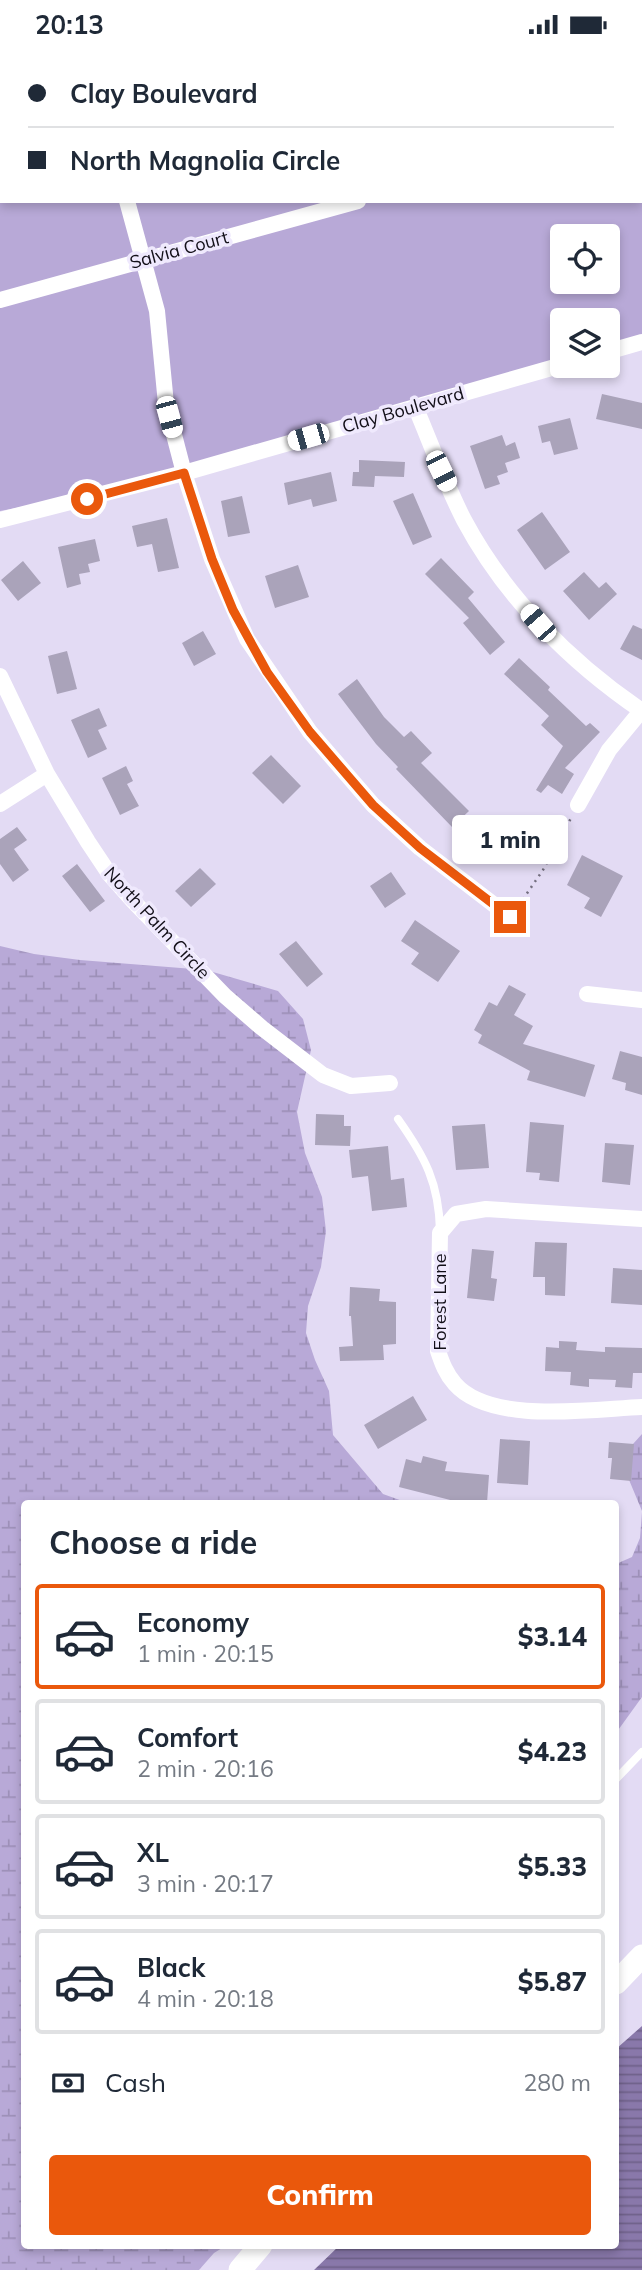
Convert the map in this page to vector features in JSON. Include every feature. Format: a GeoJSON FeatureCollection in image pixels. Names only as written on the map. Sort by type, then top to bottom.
{"type":"FeatureCollection","features":[{"type":"Feature","properties":{"kind":"street"},"geometry":{"type":"LineString","coordinates":[[128,203],[157,311],[166,404],[184,473],[212,559],[233,610],[267,672],[310,732],[373,805],[420,848],[510,917]]}},
{"type":"Feature","properties":{"kind":"street","name":"Salvia Court"},"geometry":{"type":"LineString","coordinates":[[0,300],[337,204]]}},
{"type":"Feature","properties":{"kind":"street"},"geometry":{"type":"LineString","coordinates":[[620,348],[642,342]]}},
{"type":"Feature","properties":{"kind":"street","name":"Clay Boulevard"},"geometry":{"type":"LineString","coordinates":[[0,520],[184,473],[550,368]]}},
{"type":"Feature","properties":{"kind":"street"},"geometry":{"type":"LineString","coordinates":[[415,406],[441,471],[489,562],[538,623],[573,657],[642,711],[609,750],[578,806]]}},
{"type":"Feature","properties":{"kind":"street","name":"North Palm Circle"},"geometry":{"type":"LineString","coordinates":[[0,676],[47,774],[110,875],[225,996],[323,1075],[351,1086],[390,1083]]}},
{"type":"Feature","properties":{"kind":"street"},"geometry":{"type":"LineString","coordinates":[[0,804],[47,774]]}},
{"type":"Feature","properties":{"kind":"street"},"geometry":{"type":"LineString","coordinates":[[587,994],[642,1000]]}},
{"type":"Feature","properties":{"kind":"street","name":"Forest Lane"},"geometry":{"type":"LineString","coordinates":[[642,1219],[486,1209],[456,1214],[440,1233],[438,1351],[444,1369],[456,1386],[468,1395],[488,1403],[553,1412],[642,1407]]}},
{"type":"Feature","properties":{"kind":"street"},"geometry":{"type":"LineString","coordinates":[[619,1980],[642,1956]]}},
{"type":"Feature","properties":{"kind":"street"},"geometry":{"type":"LineString","coordinates":[[240,2270],[258,2249]]}},
{"type":"Feature","properties":{"kind":"lane"},"geometry":{"type":"LineString","coordinates":[[398,1119],[427,1164],[439,1205],[440,1233]]}},
{"type":"Feature","properties":{"kind":"lane"},"geometry":{"type":"LineString","coordinates":[[619,1776],[642,1752]]}},
{"type":"Feature","properties":{"kind":"path"},"geometry":{"type":"LineString","coordinates":[[510,917],[543,870],[578,806]]}},
{"type":"Feature","properties":{"kind":"green space"},"geometry":{"type":"Polygon","coordinates":[[[0,203],[642,203],[642,341],[620,347],[620,308],[550,308],[550,367],[86,495],[0,511],[0,203]]]}},
{"type":"Feature","properties":{"kind":"green space"},"geometry":{"type":"Polygon","coordinates":[[[0,946],[80,960],[206,970],[278,991],[303,1019],[311,1050],[297,1112],[305,1153],[322,1197],[326,1231],[321,1267],[308,1306],[306,1333],[329,1391],[333,1435],[383,1494],[400,1500],[21,1500],[21,2249],[220,2249],[199,2270],[0,2270],[0,946]]]}},
{"type":"Feature","properties":{"kind":"green space"},"geometry":{"type":"Polygon","coordinates":[[[642,1434],[642,1511],[627,1475],[633,1444],[642,1434]]]}},
{"type":"Feature","properties":{"kind":"green space"},"geometry":{"type":"Polygon","coordinates":[[[642,1512],[642,1697],[619,1729],[619,1563],[632,1557],[640,1538],[642,1512]]]}},
{"type":"Feature","properties":{"kind":"shaded area"},"geometry":{"type":"Polygon","coordinates":[[[642,2026],[642,2270],[314,2270],[336,2249],[619,2249],[619,2046],[642,2026]]]}},
{"type":"Feature","properties":{"kind":"building"},"geometry":{"type":"Polygon","coordinates":[[[602,394],[642,403],[642,429],[596,419],[602,394]]]}},
{"type":"Feature","properties":{"kind":"building"},"geometry":{"type":"Polygon","coordinates":[[[570,418],[578,449],[554,455],[550,441],[542,443],[538,426],[570,418]]]}},
{"type":"Feature","properties":{"kind":"building"},"geometry":{"type":"Polygon","coordinates":[[[502,435],[506,446],[515,442],[520,458],[505,463],[508,472],[497,476],[500,484],[485,489],[470,446],[502,435]]]}},
{"type":"Feature","properties":{"kind":"building"},"geometry":{"type":"Polygon","coordinates":[[[359,460],[405,462],[404,477],[375,476],[374,487],[352,486],[353,472],[359,472],[359,460]]]}},
{"type":"Feature","properties":{"kind":"building"},"geometry":{"type":"Polygon","coordinates":[[[331,472],[337,501],[313,507],[311,499],[288,505],[284,483],[331,472]]]}},
{"type":"Feature","properties":{"kind":"building"},"geometry":{"type":"Polygon","coordinates":[[[413,493],[432,537],[413,545],[393,501],[413,493]]]}},
{"type":"Feature","properties":{"kind":"building"},"geometry":{"type":"Polygon","coordinates":[[[242,496],[250,533],[228,537],[221,501],[242,496]]]}},
{"type":"Feature","properties":{"kind":"building"},"geometry":{"type":"Polygon","coordinates":[[[542,512],[570,552],[545,570],[517,530],[542,512]]]}},
{"type":"Feature","properties":{"kind":"building"},"geometry":{"type":"Polygon","coordinates":[[[167,518],[179,568],[158,572],[152,544],[137,547],[132,526],[167,518]]]}},
{"type":"Feature","properties":{"kind":"building"},"geometry":{"type":"Polygon","coordinates":[[[95,539],[100,561],[88,564],[90,572],[79,574],[81,584],[67,588],[58,547],[95,539]]]}},
{"type":"Feature","properties":{"kind":"building"},"geometry":{"type":"Polygon","coordinates":[[[441,558],[474,592],[468,598],[505,642],[490,655],[463,623],[469,618],[425,574],[441,558]]]}},
{"type":"Feature","properties":{"kind":"building"},"geometry":{"type":"Polygon","coordinates":[[[23,561],[41,583],[18,601],[1,580],[23,561]]]}},
{"type":"Feature","properties":{"kind":"building"},"geometry":{"type":"Polygon","coordinates":[[[298,565],[309,597],[275,608],[265,576],[298,565]]]}},
{"type":"Feature","properties":{"kind":"building"},"geometry":{"type":"Polygon","coordinates":[[[584,572],[599,588],[606,582],[617,594],[589,620],[563,591],[584,572]]]}},
{"type":"Feature","properties":{"kind":"building"},"geometry":{"type":"Polygon","coordinates":[[[633,625],[642,629],[642,660],[620,649],[633,625]]]}},
{"type":"Feature","properties":{"kind":"building"},"geometry":{"type":"Polygon","coordinates":[[[203,631],[216,654],[194,666],[182,643],[203,631]]]}},
{"type":"Feature","properties":{"kind":"building"},"geometry":{"type":"Polygon","coordinates":[[[67,651],[77,689],[57,694],[48,656],[67,651]]]}},
{"type":"Feature","properties":{"kind":"building"},"geometry":{"type":"Polygon","coordinates":[[[519,658],[586,726],[590,723],[600,732],[565,768],[574,774],[562,794],[548,785],[541,793],[536,790],[563,746],[541,725],[549,716],[504,674],[519,658]]]}},
{"type":"Feature","properties":{"kind":"building"},"geometry":{"type":"Polygon","coordinates":[[[357,679],[384,717],[404,737],[411,731],[432,753],[421,763],[469,811],[452,827],[396,769],[398,767],[376,744],[338,694],[357,679]]]}},
{"type":"Feature","properties":{"kind":"building"},"geometry":{"type":"Polygon","coordinates":[[[99,708],[107,726],[98,730],[107,749],[88,758],[71,720],[99,708]]]}},
{"type":"Feature","properties":{"kind":"building"},"geometry":{"type":"Polygon","coordinates":[[[271,755],[301,786],[283,804],[252,773],[271,755]]]}},
{"type":"Feature","properties":{"kind":"building"},"geometry":{"type":"Polygon","coordinates":[[[126,766],[133,781],[127,784],[139,806],[120,815],[102,778],[126,766]]]}},
{"type":"Feature","properties":{"kind":"building"},"geometry":{"type":"Polygon","coordinates":[[[17,827],[27,840],[14,849],[29,870],[13,882],[0,864],[0,839],[17,827]]]}},
{"type":"Feature","properties":{"kind":"building"},"geometry":{"type":"Polygon","coordinates":[[[582,855],[623,876],[601,917],[584,908],[590,898],[567,885],[582,855]]]}},
{"type":"Feature","properties":{"kind":"building"},"geometry":{"type":"Polygon","coordinates":[[[77,864],[105,901],[90,912],[62,876],[77,864]]]}},
{"type":"Feature","properties":{"kind":"building"},"geometry":{"type":"Polygon","coordinates":[[[200,868],[216,884],[191,907],[175,891],[200,868]]]}},
{"type":"Feature","properties":{"kind":"building"},"geometry":{"type":"Polygon","coordinates":[[[391,872],[406,894],[385,908],[370,886],[391,872]]]}},
{"type":"Feature","properties":{"kind":"building"},"geometry":{"type":"Polygon","coordinates":[[[415,920],[460,951],[438,982],[411,964],[419,953],[401,941],[415,920]]]}},
{"type":"Feature","properties":{"kind":"building"},"geometry":{"type":"Polygon","coordinates":[[[296,941],[323,974],[307,987],[279,954],[296,941]]]}},
{"type":"Feature","properties":{"kind":"building"},"geometry":{"type":"Polygon","coordinates":[[[509,985],[526,994],[514,1015],[533,1026],[523,1044],[595,1065],[585,1097],[527,1080],[530,1071],[478,1043],[482,1035],[474,1030],[489,1002],[497,1006],[509,985]]]}},
{"type":"Feature","properties":{"kind":"building"},"geometry":{"type":"Polygon","coordinates":[[[620,1051],[642,1057],[642,1095],[625,1090],[626,1083],[612,1079],[620,1051]]]}},
{"type":"Feature","properties":{"kind":"building"},"geometry":{"type":"Polygon","coordinates":[[[316,1114],[344,1115],[344,1126],[351,1126],[350,1146],[315,1145],[316,1114]]]}},
{"type":"Feature","properties":{"kind":"building"},"geometry":{"type":"Polygon","coordinates":[[[530,1122],[564,1125],[559,1182],[539,1180],[540,1173],[526,1172],[530,1122]]]}},
{"type":"Feature","properties":{"kind":"building"},"geometry":{"type":"Polygon","coordinates":[[[485,1124],[489,1168],[456,1170],[452,1126],[485,1124]]]}},
{"type":"Feature","properties":{"kind":"building"},"geometry":{"type":"Polygon","coordinates":[[[605,1143],[634,1145],[630,1185],[602,1182],[605,1143]]]}},
{"type":"Feature","properties":{"kind":"building"},"geometry":{"type":"Polygon","coordinates":[[[388,1146],[391,1180],[404,1178],[407,1207],[372,1211],[368,1176],[352,1178],[349,1150],[388,1146]]]}},
{"type":"Feature","properties":{"kind":"building"},"geometry":{"type":"Polygon","coordinates":[[[535,1242],[567,1243],[565,1296],[545,1295],[545,1277],[533,1277],[535,1242]]]}},
{"type":"Feature","properties":{"kind":"building"},"geometry":{"type":"Polygon","coordinates":[[[472,1249],[494,1251],[491,1278],[497,1279],[494,1301],[467,1298],[472,1249]]]}},
{"type":"Feature","properties":{"kind":"building"},"geometry":{"type":"Polygon","coordinates":[[[613,1268],[642,1270],[642,1305],[611,1303],[613,1268]]]}},
{"type":"Feature","properties":{"kind":"building"},"geometry":{"type":"Polygon","coordinates":[[[350,1287],[380,1289],[379,1301],[396,1302],[396,1344],[383,1345],[384,1360],[340,1361],[339,1347],[353,1346],[349,1316],[350,1287]]]}},
{"type":"Feature","properties":{"kind":"building"},"geometry":{"type":"Polygon","coordinates":[[[559,1341],[577,1342],[576,1350],[605,1352],[605,1347],[642,1348],[642,1373],[633,1373],[632,1388],[615,1387],[616,1380],[589,1379],[589,1387],[570,1385],[571,1372],[545,1371],[546,1347],[559,1348],[559,1341]]]}},
{"type":"Feature","properties":{"kind":"building"},"geometry":{"type":"Polygon","coordinates":[[[413,1396],[427,1420],[378,1449],[364,1425],[413,1396]]]}},
{"type":"Feature","properties":{"kind":"building"},"geometry":{"type":"Polygon","coordinates":[[[500,1439],[530,1441],[528,1485],[497,1483],[500,1439]]]}},
{"type":"Feature","properties":{"kind":"building"},"geometry":{"type":"Polygon","coordinates":[[[609,1442],[634,1444],[631,1481],[610,1479],[612,1458],[608,1458],[609,1442]]]}},
{"type":"Feature","properties":{"kind":"building"},"geometry":{"type":"Polygon","coordinates":[[[423,1456],[447,1462],[445,1471],[489,1475],[487,1500],[450,1500],[399,1487],[406,1459],[421,1463],[423,1456]]]}},
{"type":"Feature","properties":{"kind":"route"},"geometry":{"type":"LineString","coordinates":[[87,499],[184,473],[212,559],[247,639],[310,732],[373,805],[420,848],[510,917]]}}]}
